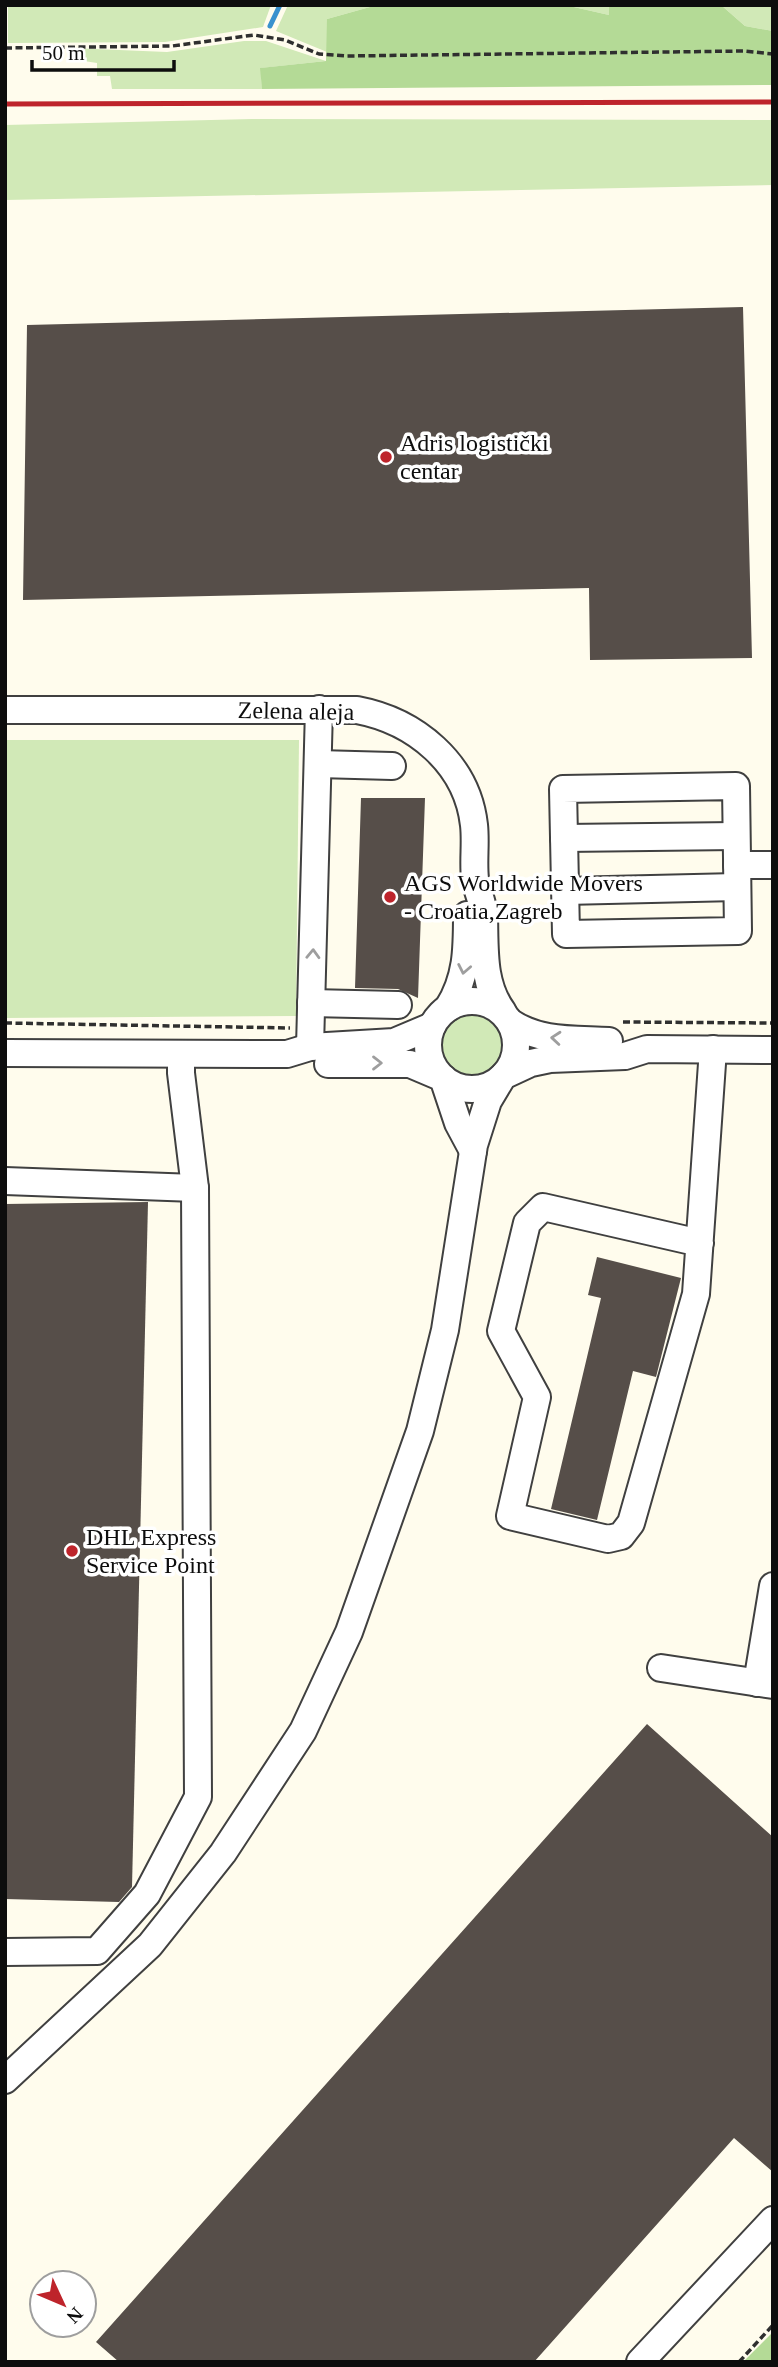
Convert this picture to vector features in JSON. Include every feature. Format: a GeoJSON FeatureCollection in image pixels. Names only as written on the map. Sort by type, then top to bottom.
{"type":"FeatureCollection","features":[{"type":"Feature","properties":{"kind":"street","name":"Zelena aleja"},"geometry":{"type":"LineString","coordinates":[[5,710],[319,709],[380,714],[418,734],[446,761],[465,792],[474,825],[475,879],[483,905],[486,970],[491,994],[507,1017],[517,1044],[511,1067],[503,1076],[479,1121],[444,1330],[420,1431],[349,1632],[303,1731],[223,1853],[150,1945],[5,2080]]}},
{"type":"Feature","properties":{"kind":"street"},"geometry":{"type":"LineString","coordinates":[[319,709],[311,1003],[298,1051],[306,1064],[410,1064],[463,1088],[474,1089],[495,1083],[503,1076],[531,1063],[550,1059],[625,1056],[647,1049],[773,1050]]}},
{"type":"Feature","properties":{"kind":"street"},"geometry":{"type":"LineString","coordinates":[[317,764],[391,766]]}},
{"type":"Feature","properties":{"kind":"street"},"geometry":{"type":"LineString","coordinates":[[736,786],[738,931],[566,934],[564,838],[563,789],[736,786]]}},
{"type":"Feature","properties":{"kind":"street"},"geometry":{"type":"LineString","coordinates":[[564,838],[736,836]]}},
{"type":"Feature","properties":{"kind":"street"},"geometry":{"type":"LineString","coordinates":[[565,891],[737,876],[773,865]]}},
{"type":"Feature","properties":{"kind":"street","name":"Zelena aleja"},"geometry":{"type":"LineString","coordinates":[[473,1151],[458,1123],[443,1078],[436,1070],[428,1050],[440,1017],[458,991],[464,971],[467,908],[475,879]]}},
{"type":"Feature","properties":{"kind":"street"},"geometry":{"type":"LineString","coordinates":[[5,1053],[181,1054],[298,1051],[394,1042],[475,1001],[494,1006],[531,1034],[629,1042],[647,1049]]}},
{"type":"Feature","properties":{"kind":"street"},"geometry":{"type":"LineString","coordinates":[[311,1003],[398,1005]]}},
{"type":"Feature","properties":{"kind":"street"},"geometry":{"type":"LineString","coordinates":[[700,1243],[543,1207],[527,1223],[501,1331],[537,1397],[510,1516],[608,1539],[621,1536],[631,1523],[696,1294],[700,1243],[713,1049]]}},
{"type":"Feature","properties":{"kind":"street"},"geometry":{"type":"LineString","coordinates":[[5,1952],[97,1951],[147,1894],[198,1797],[195,1188],[181,1054]]}},
{"type":"Feature","properties":{"kind":"street"},"geometry":{"type":"LineString","coordinates":[[5,1181],[195,1188]]}},
{"type":"Feature","properties":{"kind":"street"},"geometry":{"type":"LineString","coordinates":[[661,1668],[765,1684],[773,1586]]}},
{"type":"Feature","properties":{"kind":"street"},"geometry":{"type":"LineString","coordinates":[[640,2362],[773,2220]]}},
{"type":"Feature","properties":{"kind":"path"},"geometry":{"type":"LineString","coordinates":[[5,47],[172,46],[254,35],[285,40],[319,54],[346,56],[744,51],[773,54]]}},
{"type":"Feature","properties":{"kind":"path"},"geometry":{"type":"LineString","coordinates":[[739,2362],[773,2325]]}},
{"type":"Feature","properties":{"kind":"green space"},"geometry":{"type":"Polygon","coordinates":[[[8,5],[271,5],[263,27],[165,42],[8,43],[8,5]]]}},
{"type":"Feature","properties":{"kind":"green space"},"geometry":{"type":"Polygon","coordinates":[[[288,5],[377,5],[327,19],[327,52],[276,31],[288,5]]]}},
{"type":"Feature","properties":{"kind":"green space"},"geometry":{"type":"Polygon","coordinates":[[[377,5],[565,5],[609,15],[609,5],[721,5],[745,26],[773,31],[773,85],[262,89],[260,68],[326,61],[327,19],[377,5]]]}},
{"type":"Feature","properties":{"kind":"green space"},"geometry":{"type":"Polygon","coordinates":[[[565,5],[609,5],[609,15],[565,5]]]}},
{"type":"Feature","properties":{"kind":"green space"},"geometry":{"type":"Polygon","coordinates":[[[721,5],[773,5],[773,31],[745,26],[721,5]]]}},
{"type":"Feature","properties":{"kind":"green space"},"geometry":{"type":"Polygon","coordinates":[[[244,41],[266,41],[326,61],[261,68],[262,89],[112,89],[110,76],[97,76],[97,63],[71,59],[71,48],[167,52],[244,41]]]}},
{"type":"Feature","properties":{"kind":"green space"},"geometry":{"type":"Polygon","coordinates":[[[252,119],[773,120],[773,185],[5,200],[5,125],[252,119]]]}},
{"type":"Feature","properties":{"kind":"green space"},"geometry":{"type":"Polygon","coordinates":[[[5,740],[299,740],[296,1016],[5,1018],[5,740]]]}},
{"type":"Feature","properties":{"kind":"green space"},"geometry":{"type":"Polygon","coordinates":[[[473,1014],[491,1020],[499,1028],[505,1046],[499,1064],[491,1072],[473,1078],[455,1072],[447,1064],[441,1046],[447,1028],[455,1020],[473,1014]]]}},
{"type":"Feature","properties":{"kind":"green space"},"geometry":{"type":"Polygon","coordinates":[[[773,2332],[773,2362],[743,2362],[773,2332]]]}},
{"type":"Feature","properties":{"kind":"building","name":"Adris logistički centar"},"geometry":{"type":"Polygon","coordinates":[[[743,307],[752,658],[590,660],[589,588],[23,600],[27,325],[743,307]]]}},
{"type":"Feature","properties":{"kind":"building","name":"AGS Worldwide Movers - Croatia,Zagreb"},"geometry":{"type":"Polygon","coordinates":[[[361,798],[425,798],[418,998],[398,989],[355,988],[361,798]]]}},
{"type":"Feature","properties":{"kind":"building","name":"DHL Express Service Point"},"geometry":{"type":"Polygon","coordinates":[[[148,1202],[132,1887],[119,1902],[5,1899],[5,1204],[148,1202]]]}},
{"type":"Feature","properties":{"kind":"building"},"geometry":{"type":"Polygon","coordinates":[[[597,1257],[681,1278],[656,1377],[633,1371],[597,1520],[551,1509],[601,1298],[588,1295],[597,1257]]]}},
{"type":"Feature","properties":{"kind":"building"},"geometry":{"type":"Polygon","coordinates":[[[647,1724],[773,1837],[773,2172],[734,2138],[534,2362],[119,2362],[96,2342],[647,1724]]]}},
{"type":"Feature","properties":{"kind":"waterway"},"geometry":{"type":"LineString","coordinates":[[270,26],[280,5]]}},
{"type":"Feature","properties":{"kind":"railway"},"geometry":{"type":"LineString","coordinates":[[5,104],[773,102]]}},
{"type":"Feature","properties":{"kind":"place","name":"Adris logistički centar"},"geometry":{"type":"Point","coordinates":[386,457]}},
{"type":"Feature","properties":{"kind":"place","name":"AGS Worldwide Movers - Croatia,Zagreb"},"geometry":{"type":"Point","coordinates":[390,897]}},
{"type":"Feature","properties":{"kind":"place","name":"DHL Express Service Point"},"geometry":{"type":"Point","coordinates":[72,1551]}}]}
